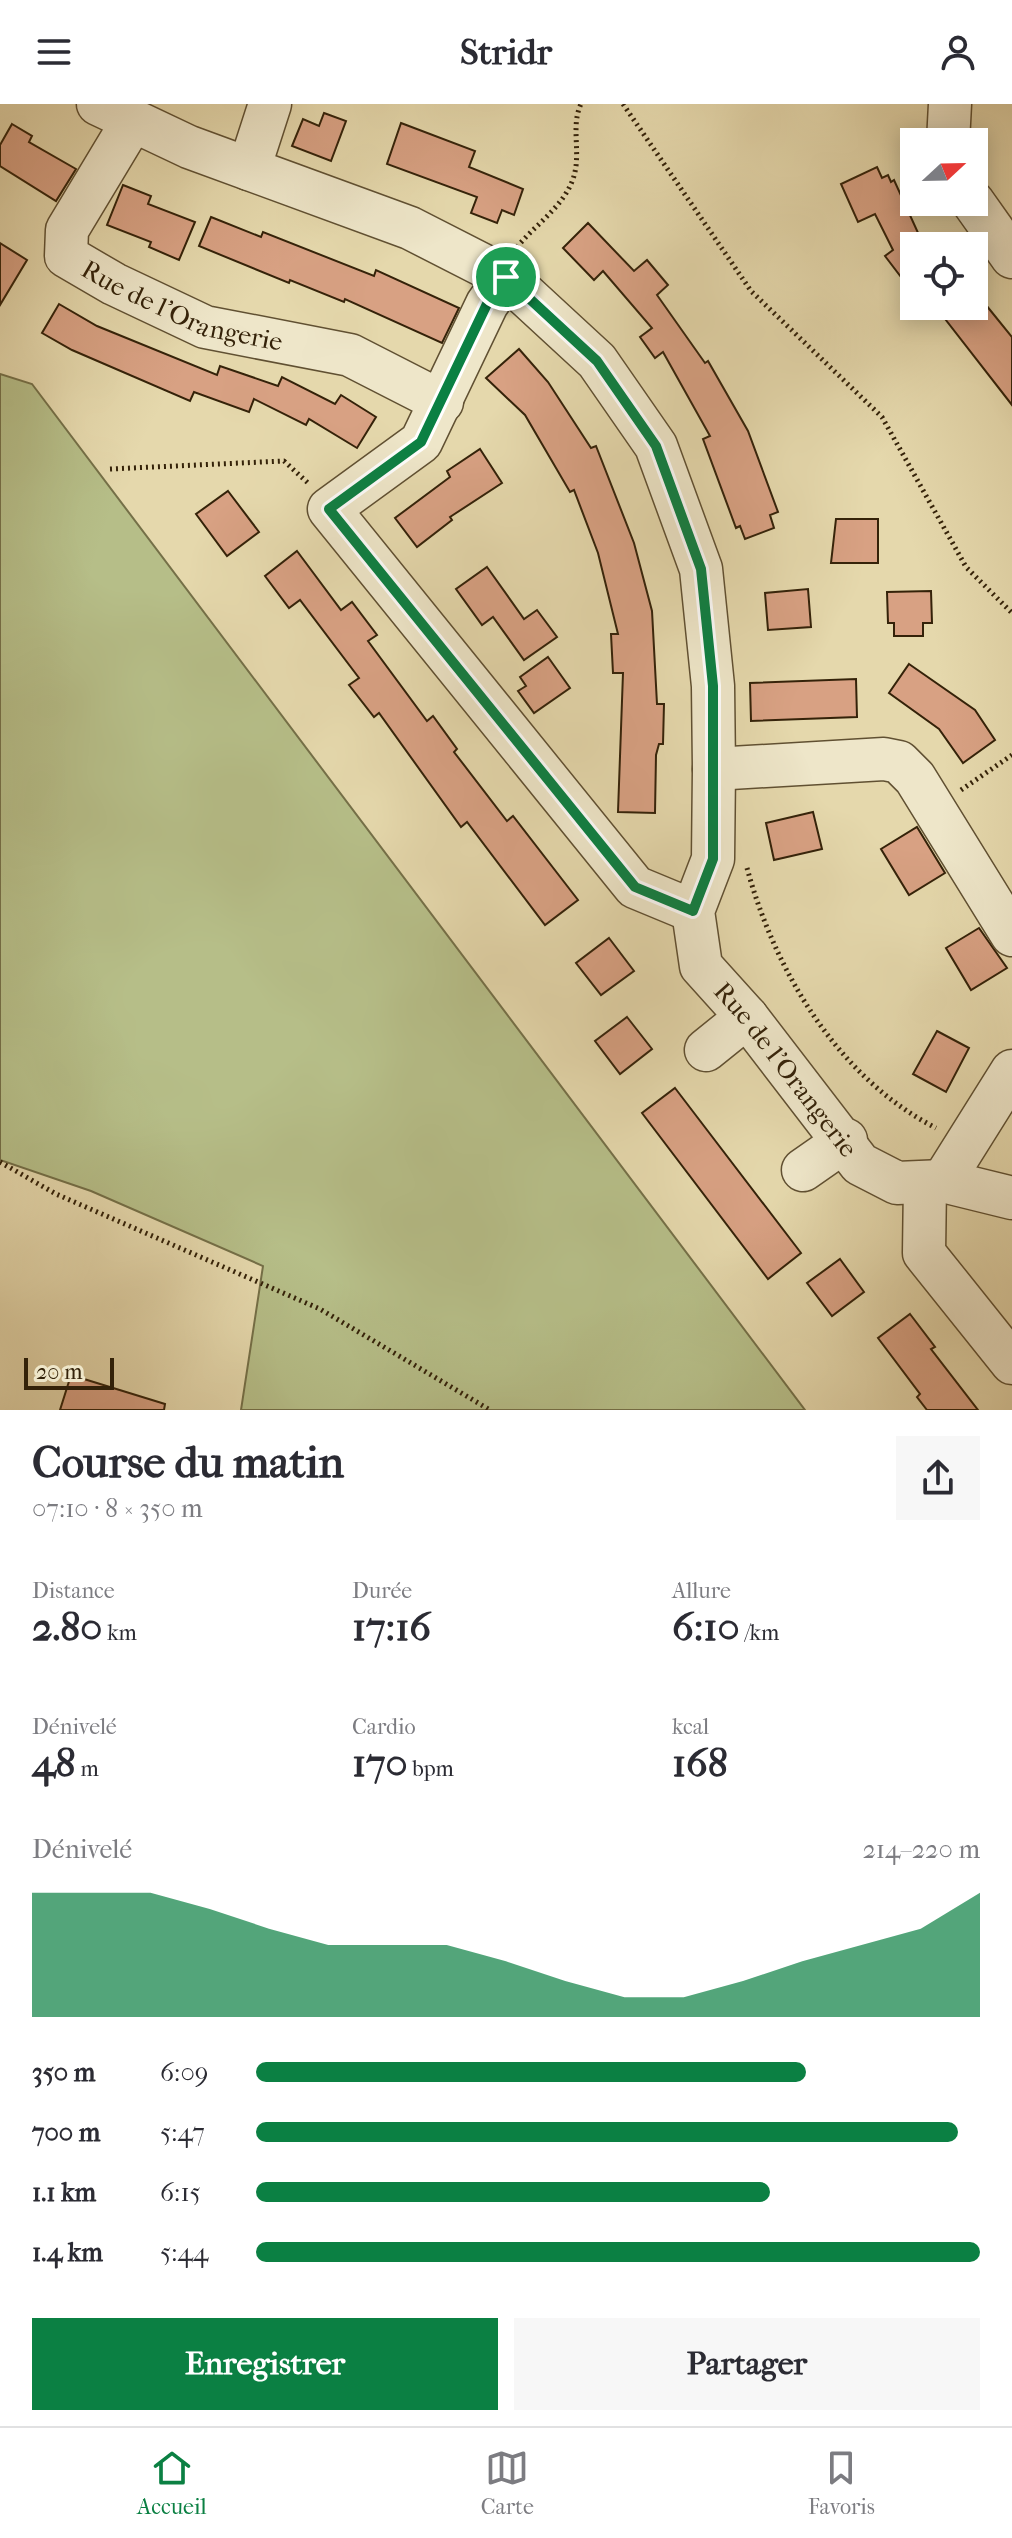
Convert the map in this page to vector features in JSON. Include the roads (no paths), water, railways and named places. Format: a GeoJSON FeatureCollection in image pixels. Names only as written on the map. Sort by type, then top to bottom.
{"type":"FeatureCollection","features":[{"type":"Feature","properties":{"kind":"street"},"geometry":{"type":"LineString","coordinates":[[249,169],[270,104]]}},
{"type":"Feature","properties":{"kind":"street"},"geometry":{"type":"LineString","coordinates":[[949,128],[950,104]]}},
{"type":"Feature","properties":{"kind":"street","name":"Rue de l'Orangerie"},"geometry":{"type":"LineString","coordinates":[[442,402],[350,355],[205,327],[114,284],[66,256],[67,230],[115,113],[249,169],[410,228],[506,277],[597,361],[656,446],[701,569],[713,686],[714,769],[713,859],[693,911],[701,966],[747,1017],[846,1140],[860,1164],[897,1183],[934,1182],[1012,1198]]}},
{"type":"Feature","properties":{"kind":"street"},"geometry":{"type":"LineString","coordinates":[[983,216],[1012,257]]}},
{"type":"Feature","properties":{"kind":"street"},"geometry":{"type":"LineString","coordinates":[[506,277],[487,304],[421,442],[319,496],[635,887],[693,911]]}},
{"type":"Feature","properties":{"kind":"street"},"geometry":{"type":"LineString","coordinates":[[714,769],[884,759],[906,767],[1012,935]]}},
{"type":"Feature","properties":{"kind":"street"},"geometry":{"type":"LineString","coordinates":[[706,1050],[747,1017]]}},
{"type":"Feature","properties":{"kind":"street"},"geometry":{"type":"LineString","coordinates":[[1012,1071],[965,1143],[934,1182],[924,1253],[1012,1363]]}},
{"type":"Feature","properties":{"kind":"street"},"geometry":{"type":"LineString","coordinates":[[803,1170],[846,1140]]}}]}
